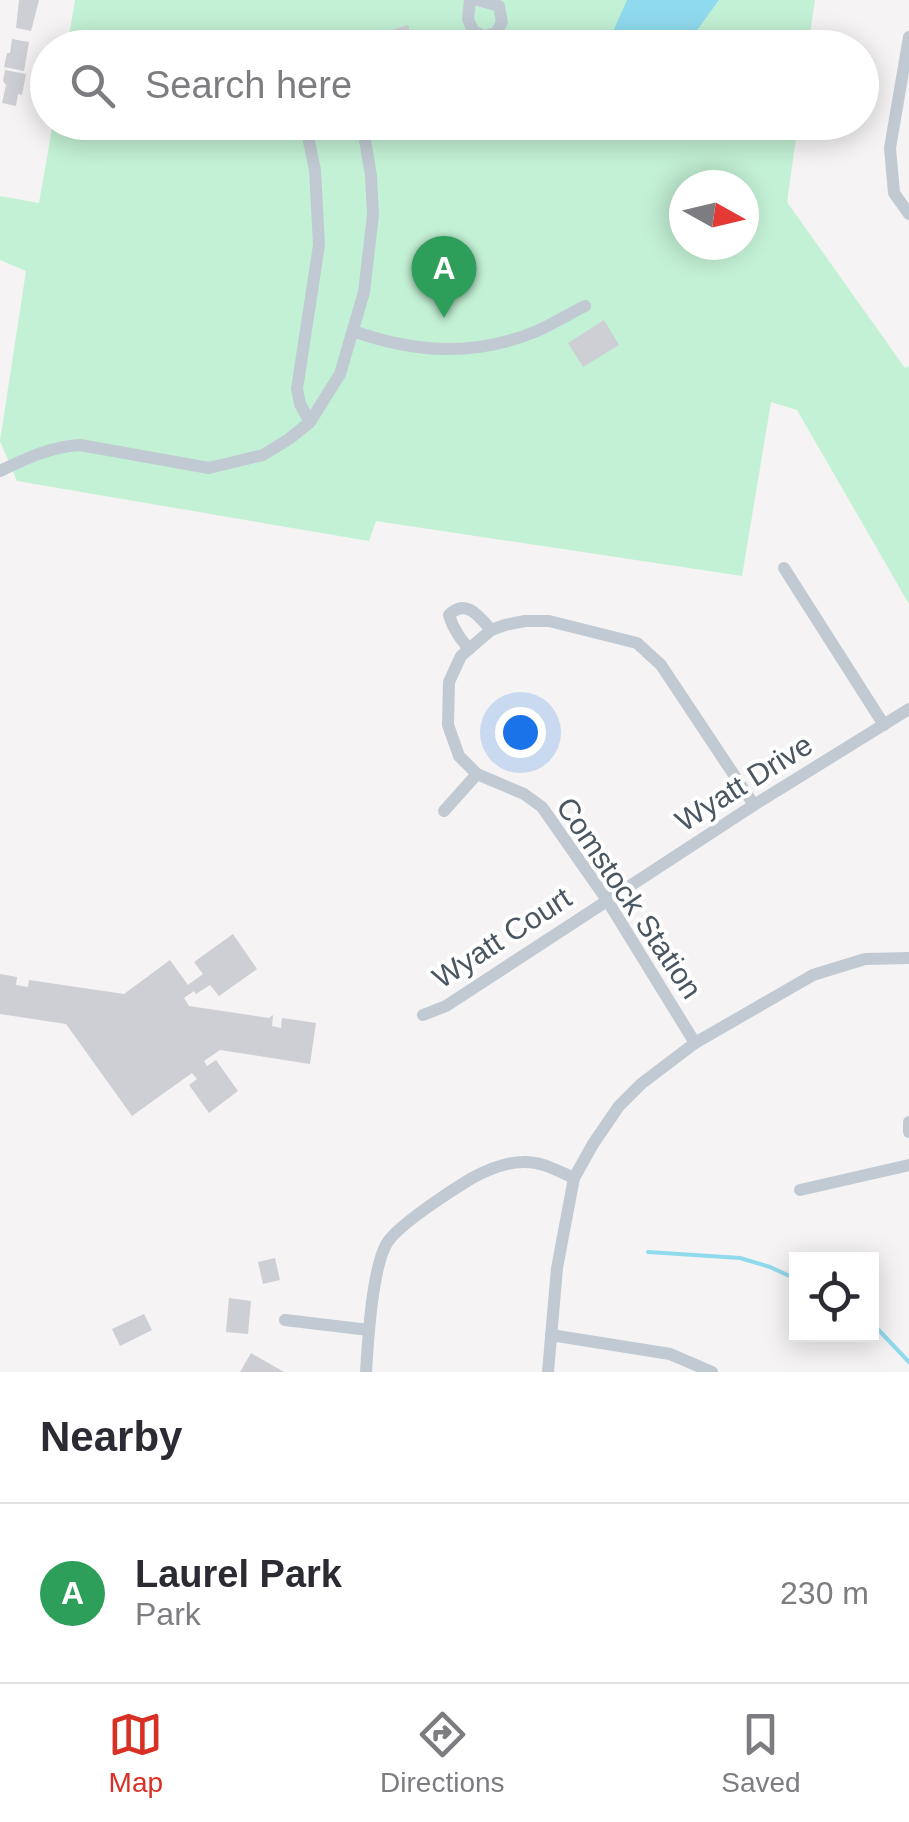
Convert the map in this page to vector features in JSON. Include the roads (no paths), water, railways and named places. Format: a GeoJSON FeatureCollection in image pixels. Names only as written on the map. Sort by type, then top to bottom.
{"type":"FeatureCollection","features":[{"type":"Feature","properties":{"kind":"street"},"geometry":{"type":"LineString","coordinates":[[470,0],[468,19],[473,30]]}},
{"type":"Feature","properties":{"kind":"street"},"geometry":{"type":"LineString","coordinates":[[478,0],[499,6],[502,22],[498,30]]}},
{"type":"Feature","properties":{"kind":"street"},"geometry":{"type":"LineString","coordinates":[[909,38],[890,148],[894,193],[909,214]]}},
{"type":"Feature","properties":{"kind":"street"},"geometry":{"type":"LineString","coordinates":[[309,140],[315,170],[319,245],[296,389],[310,422]]}},
{"type":"Feature","properties":{"kind":"street"},"geometry":{"type":"LineString","coordinates":[[0,470],[42,451],[80,445],[209,468],[263,455],[310,422],[340,374],[364,292],[373,216],[364,140]]}},
{"type":"Feature","properties":{"kind":"street"},"geometry":{"type":"LineString","coordinates":[[353,331],[447,351],[482,348],[535,332],[585,306]]}},
{"type":"Feature","properties":{"kind":"street"},"geometry":{"type":"LineString","coordinates":[[784,568],[884,726]]}},
{"type":"Feature","properties":{"kind":"street"},"geometry":{"type":"LineString","coordinates":[[469,650],[451,622],[450,615],[456,608],[471,609],[490,630]]}},
{"type":"Feature","properties":{"kind":"street"},"geometry":{"type":"LineString","coordinates":[[444,811],[478,774],[459,756],[448,724],[449,682],[462,656],[490,630],[526,621],[549,621],[604,634],[636,644],[652,655],[754,805]]}},
{"type":"Feature","properties":{"kind":"street","name":"Wyatt Drive"},"geometry":{"type":"LineString","coordinates":[[606,900],[909,709]]}},
{"type":"Feature","properties":{"kind":"street","name":"Comstock Station"},"geometry":{"type":"LineString","coordinates":[[478,774],[524,794],[542,807],[606,900],[695,1043]]}},
{"type":"Feature","properties":{"kind":"street","name":"Wyatt Court"},"geometry":{"type":"LineString","coordinates":[[423,1015],[446,1006],[606,900]]}},
{"type":"Feature","properties":{"kind":"street"},"geometry":{"type":"LineString","coordinates":[[548,1372],[557,1268],[574,1178],[620,1106],[641,1084],[695,1043],[813,974],[865,959],[909,958]]}},
{"type":"Feature","properties":{"kind":"street"},"geometry":{"type":"LineString","coordinates":[[909,1122],[909,1132]]}},
{"type":"Feature","properties":{"kind":"street"},"geometry":{"type":"LineString","coordinates":[[366,1372],[380,1260],[400,1228],[472,1178],[510,1163],[539,1163],[574,1178]]}},
{"type":"Feature","properties":{"kind":"street"},"geometry":{"type":"LineString","coordinates":[[800,1190],[909,1165]]}},
{"type":"Feature","properties":{"kind":"street"},"geometry":{"type":"LineString","coordinates":[[285,1320],[369,1330]]}},
{"type":"Feature","properties":{"kind":"street"},"geometry":{"type":"LineString","coordinates":[[551,1335],[670,1354],[712,1372]]}},
{"type":"Feature","properties":{"kind":"water"},"geometry":{"type":"Polygon","coordinates":[[[627,0],[719,0],[697,30],[614,30],[627,0]]]}},
{"type":"Feature","properties":{"kind":"waterway"},"geometry":{"type":"LineString","coordinates":[[648,1252],[740,1258],[789,1276]]}},
{"type":"Feature","properties":{"kind":"waterway"},"geometry":{"type":"LineString","coordinates":[[879,1330],[909,1362]]}},
{"type":"Feature","properties":{"kind":"place","name":"Laurel Park"},"geometry":{"type":"Point","coordinates":[444,318]}}]}
